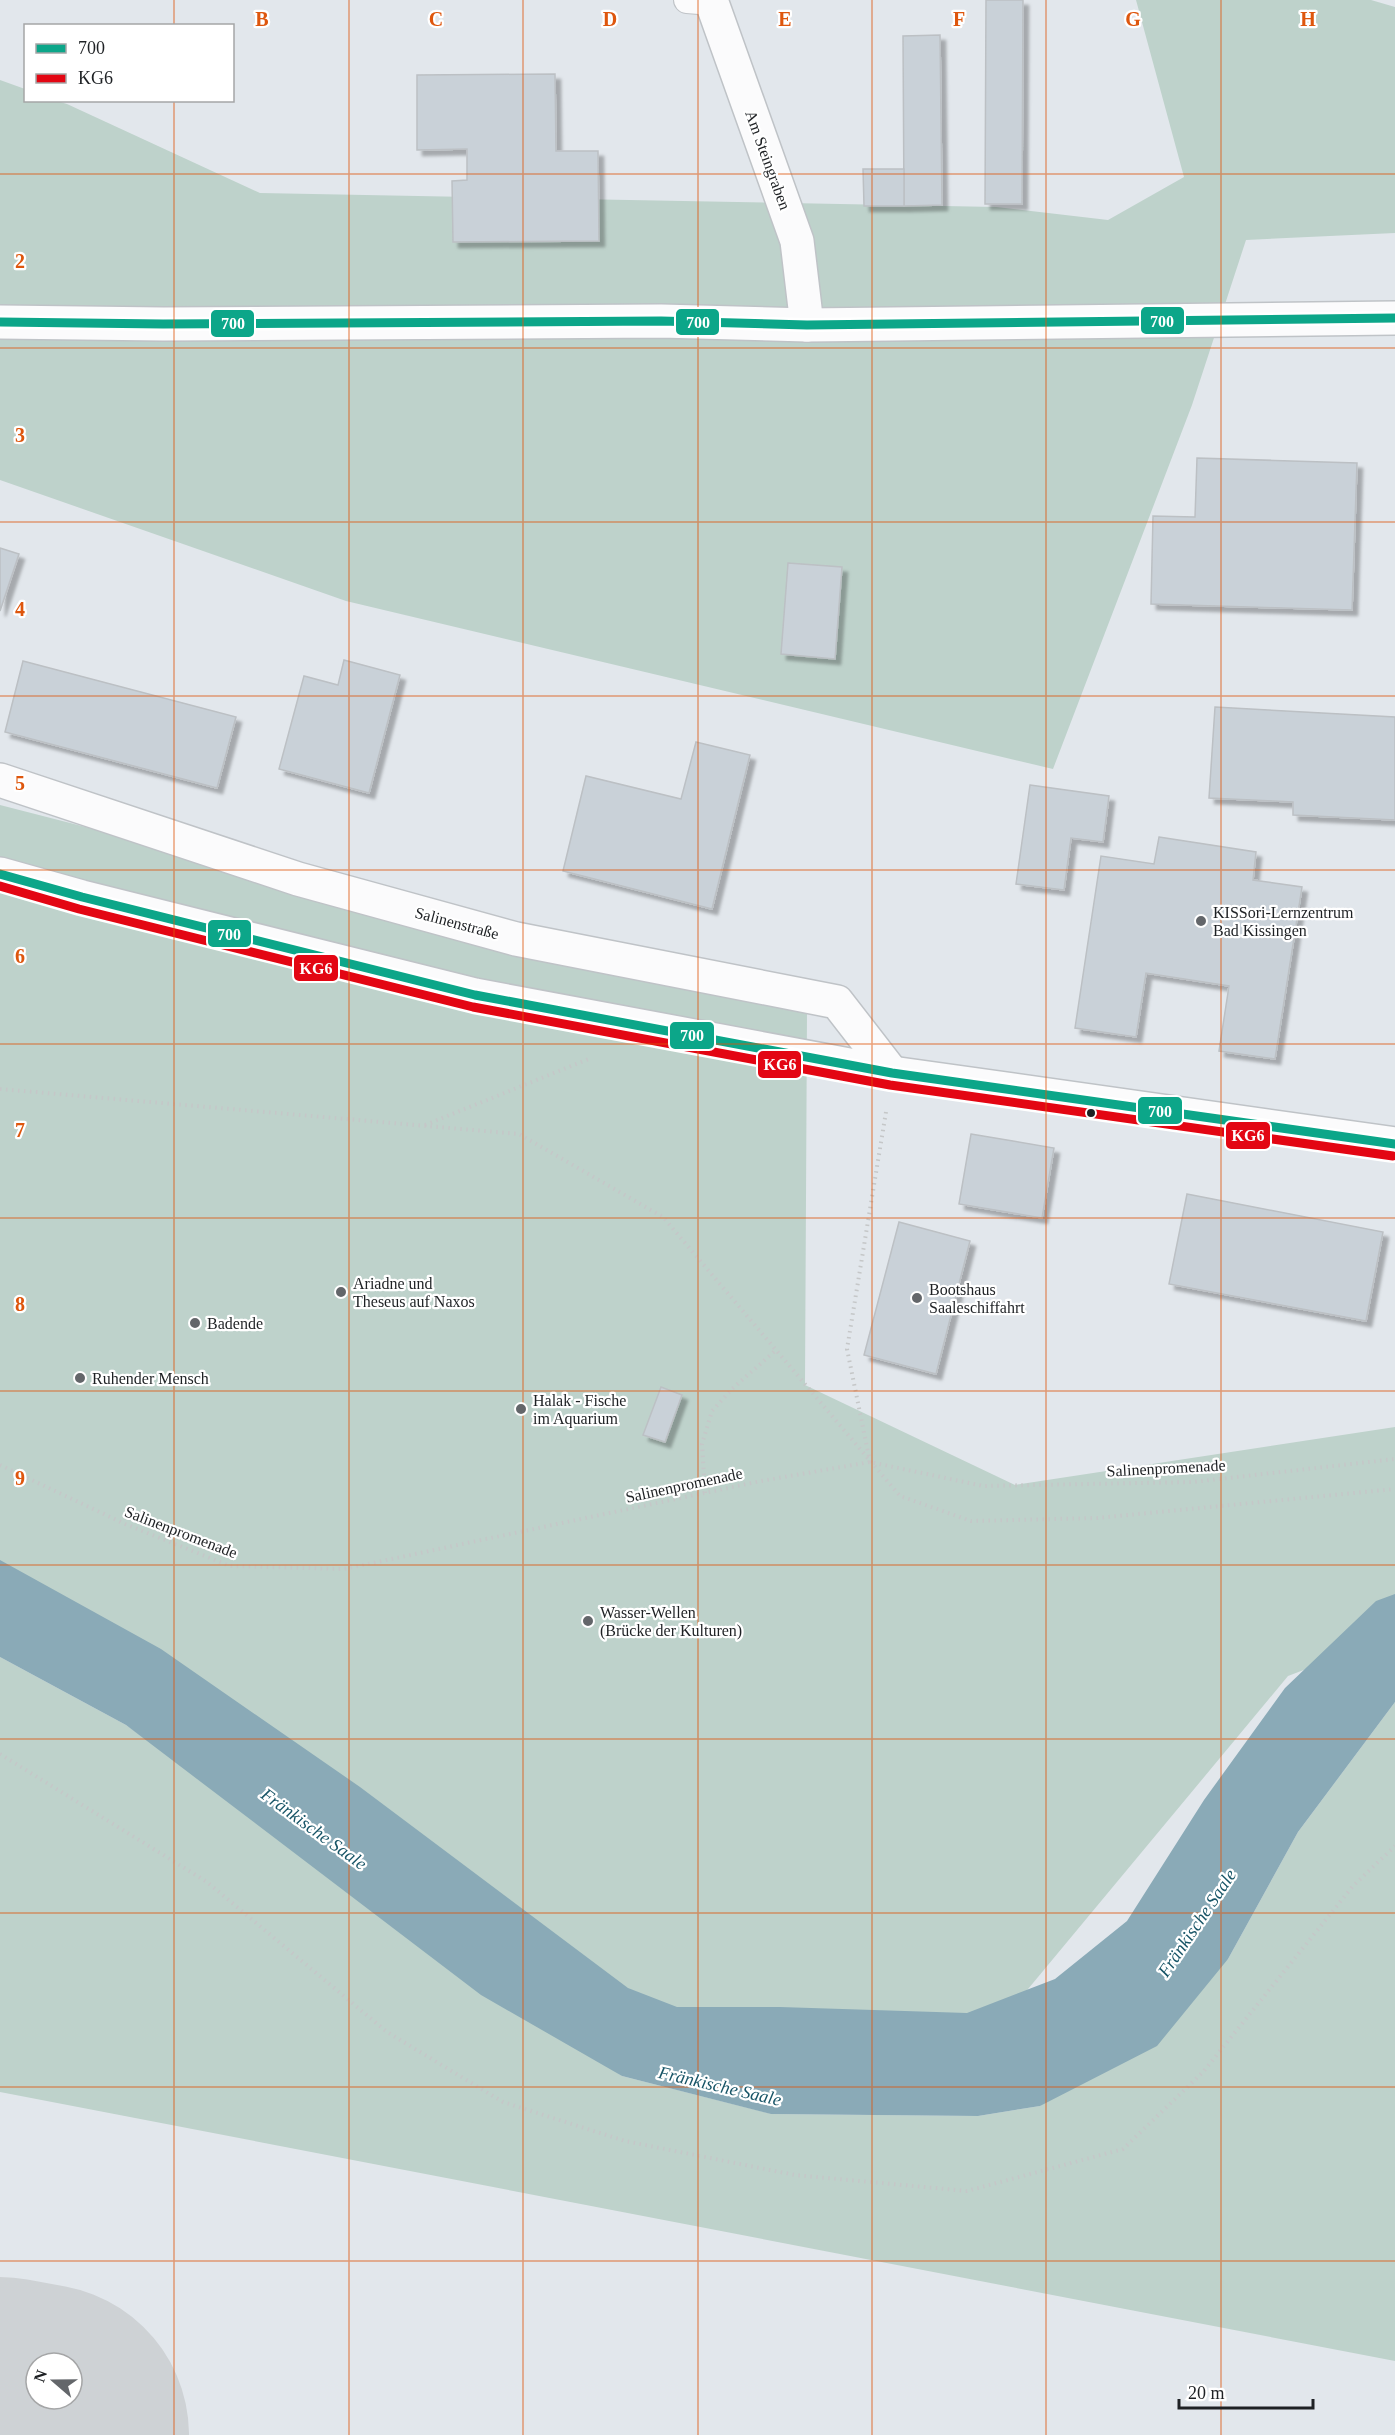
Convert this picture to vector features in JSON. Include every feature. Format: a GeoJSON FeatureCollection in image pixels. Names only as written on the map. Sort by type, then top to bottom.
{"type":"FeatureCollection","features":[{"type":"Feature","properties":{"kind":"street","name":"Am Steingraben"},"geometry":{"type":"LineString","coordinates":[[703,1],[797,241],[807,325]]}},
{"type":"Feature","properties":{"kind":"street"},"geometry":{"type":"LineString","coordinates":[[0,322],[175,324],[661,321],[807,325],[1395,318]]}},
{"type":"Feature","properties":{"kind":"street","name":"Salinenstraße"},"geometry":{"type":"LineString","coordinates":[[0,780],[298,879],[516,939],[837,1002],[892,1073]]}},
{"type":"Feature","properties":{"kind":"street"},"geometry":{"type":"LineString","coordinates":[[0,874],[82,897],[475,995],[892,1073],[1395,1144]]}},
{"type":"Feature","properties":{"kind":"path"},"geometry":{"type":"LineString","coordinates":[[424,1125],[596,1056]]}},
{"type":"Feature","properties":{"kind":"path"},"geometry":{"type":"LineString","coordinates":[[870,1462],[847,1349],[892,1073]]}},
{"type":"Feature","properties":{"kind":"path"},"geometry":{"type":"LineString","coordinates":[[0,1089],[519,1134],[663,1217],[900,1496],[971,1521],[1097,1518],[1395,1489]]}},
{"type":"Feature","properties":{"kind":"path"},"geometry":{"type":"LineString","coordinates":[[705,1493],[702,1444],[712,1411],[732,1389],[776,1350]]}},
{"type":"Feature","properties":{"kind":"path","name":"Salinenpromenade"},"geometry":{"type":"LineString","coordinates":[[0,1465],[125,1524],[230,1566],[344,1569],[705,1493],[870,1462],[983,1486],[1193,1482],[1395,1459]]}},
{"type":"Feature","properties":{"kind":"path"},"geometry":{"type":"LineString","coordinates":[[0,1754],[207,1882],[387,2032],[503,2102],[625,2140],[795,2175],[967,2191],[1123,2150],[1203,2072],[1353,1886],[1395,1846]]}},
{"type":"Feature","properties":{"kind":"green space"},"geometry":{"type":"Polygon","coordinates":[[[1136,0],[1371,0],[1395,7],[1395,233],[1246,240],[1192,405],[1053,769],[346,601],[0,480],[0,80],[24,89],[24,102],[67,104],[260,193],[996,207],[1108,220],[1184,177],[1136,0]]]}},
{"type":"Feature","properties":{"kind":"green space"},"geometry":{"type":"Polygon","coordinates":[[[0,805],[807,1012],[805,1385],[1015,1485],[1395,1427],[1395,1635],[1288,1676],[975,2053],[686,2033],[0,1597],[0,805]]]}},
{"type":"Feature","properties":{"kind":"green space"},"geometry":{"type":"Polygon","coordinates":[[[0,1657],[126,1725],[622,2076],[772,2114],[978,2116],[1040,2106],[1228,1959],[1298,1832],[1395,1702],[1395,2361],[0,2092],[0,1657]]]}},
{"type":"Feature","properties":{"kind":"water","name":"Fränkische Saale"},"geometry":{"type":"Polygon","coordinates":[[[0,1560],[161,1649],[360,1787],[628,1988],[677,2007],[780,2007],[967,2013],[1055,1979],[1127,1921],[1204,1800],[1285,1688],[1376,1601],[1395,1594],[1395,1702],[1298,1832],[1228,1959],[1157,2046],[1040,2106],[978,2116],[771,2114],[622,2076],[481,1995],[126,1725],[0,1657],[0,1560]]]}},
{"type":"Feature","properties":{"kind":"building"},"geometry":{"type":"Polygon","coordinates":[[[986,0],[1023,0],[1022,204],[985,204],[986,0]]]}},
{"type":"Feature","properties":{"kind":"building"},"geometry":{"type":"Polygon","coordinates":[[[940,35],[942,205],[904,206],[903,36],[940,35]]]}},
{"type":"Feature","properties":{"kind":"building"},"geometry":{"type":"Polygon","coordinates":[[[555,74],[556,151],[598,151],[599,241],[453,242],[452,181],[467,180],[467,149],[417,150],[417,75],[555,74]]]}},
{"type":"Feature","properties":{"kind":"building"},"geometry":{"type":"Polygon","coordinates":[[[863,169],[904,169],[904,206],[864,206],[863,169]]]}},
{"type":"Feature","properties":{"kind":"building"},"geometry":{"type":"Polygon","coordinates":[[[1197,458],[1357,463],[1352,610],[1151,604],[1153,516],[1195,517],[1197,458]]]}},
{"type":"Feature","properties":{"kind":"building"},"geometry":{"type":"Polygon","coordinates":[[[0,548],[19,554],[0,611],[0,548]]]}},
{"type":"Feature","properties":{"kind":"building"},"geometry":{"type":"Polygon","coordinates":[[[788,563],[842,567],[835,659],[781,654],[788,563]]]}},
{"type":"Feature","properties":{"kind":"building"},"geometry":{"type":"Polygon","coordinates":[[[344,660],[400,675],[369,793],[279,769],[304,676],[338,685],[344,660]]]}},
{"type":"Feature","properties":{"kind":"building"},"geometry":{"type":"Polygon","coordinates":[[[23,661],[236,717],[217,788],[5,732],[23,661]]]}},
{"type":"Feature","properties":{"kind":"building"},"geometry":{"type":"Polygon","coordinates":[[[1215,707],[1395,717],[1395,820],[1293,815],[1293,802],[1209,798],[1215,707]]]}},
{"type":"Feature","properties":{"kind":"building"},"geometry":{"type":"Polygon","coordinates":[[[696,742],[750,755],[712,909],[563,871],[586,776],[681,799],[696,742]]]}},
{"type":"Feature","properties":{"kind":"building"},"geometry":{"type":"Polygon","coordinates":[[[1030,785],[1109,796],[1103,842],[1071,838],[1064,890],[1016,884],[1030,785]]]}},
{"type":"Feature","properties":{"kind":"building"},"geometry":{"type":"Polygon","coordinates":[[[1159,837],[1256,852],[1253,880],[1302,887],[1275,1059],[1219,1051],[1229,986],[1146,973],[1136,1037],[1075,1028],[1101,856],[1154,864],[1159,837]]]}},
{"type":"Feature","properties":{"kind":"building"},"geometry":{"type":"Polygon","coordinates":[[[971,1134],[1054,1148],[1042,1218],[959,1204],[971,1134]]]}},
{"type":"Feature","properties":{"kind":"building"},"geometry":{"type":"Polygon","coordinates":[[[1187,1194],[1383,1232],[1366,1321],[1169,1284],[1187,1194]]]}},
{"type":"Feature","properties":{"kind":"building","name":"Bootshaus Saaleschiffahrt"},"geometry":{"type":"Polygon","coordinates":[[[899,1222],[970,1241],[936,1374],[864,1355],[899,1222]]]}},
{"type":"Feature","properties":{"kind":"building"},"geometry":{"type":"Polygon","coordinates":[[[661,1387],[682,1395],[665,1442],[643,1435],[661,1387]]]}},
{"type":"Feature","properties":{"kind":"runway"},"geometry":{"type":"LineString","coordinates":[[0,2428],[38,2435]]}},
{"type":"Feature","properties":{"kind":"transit line","name":"700"},"geometry":{"type":"LineString","coordinates":[[0,322],[163,324],[661,321],[807,325],[1395,318]]}},
{"type":"Feature","properties":{"kind":"transit line","name":"700"},"geometry":{"type":"LineString","coordinates":[[0,874],[82,897],[475,995],[892,1073],[1395,1144]]}},
{"type":"Feature","properties":{"kind":"transit line","name":"KG6"},"geometry":{"type":"LineString","coordinates":[[0,886],[79,909],[473,1007],[890,1085],[1393,1156]]}},
{"type":"Feature","properties":{"kind":"place","name":"KISSori-Lernzentrum Bad Kissingen"},"geometry":{"type":"Point","coordinates":[1201,921]}},
{"type":"Feature","properties":{"kind":"place","name":"Ariadne und Theseus auf Naxos"},"geometry":{"type":"Point","coordinates":[341,1292]}},
{"type":"Feature","properties":{"kind":"place","name":"Bootshaus Saaleschiffahrt"},"geometry":{"type":"Point","coordinates":[917,1298]}},
{"type":"Feature","properties":{"kind":"place","name":"Badende"},"geometry":{"type":"Point","coordinates":[195,1323]}},
{"type":"Feature","properties":{"kind":"place","name":"Ruhender Mensch"},"geometry":{"type":"Point","coordinates":[80,1378]}},
{"type":"Feature","properties":{"kind":"place","name":"Halak - Fische im Aquarium"},"geometry":{"type":"Point","coordinates":[521,1409]}},
{"type":"Feature","properties":{"kind":"place","name":"Wasser-Wellen (Brücke der Kulturen)"},"geometry":{"type":"Point","coordinates":[588,1621]}}]}
